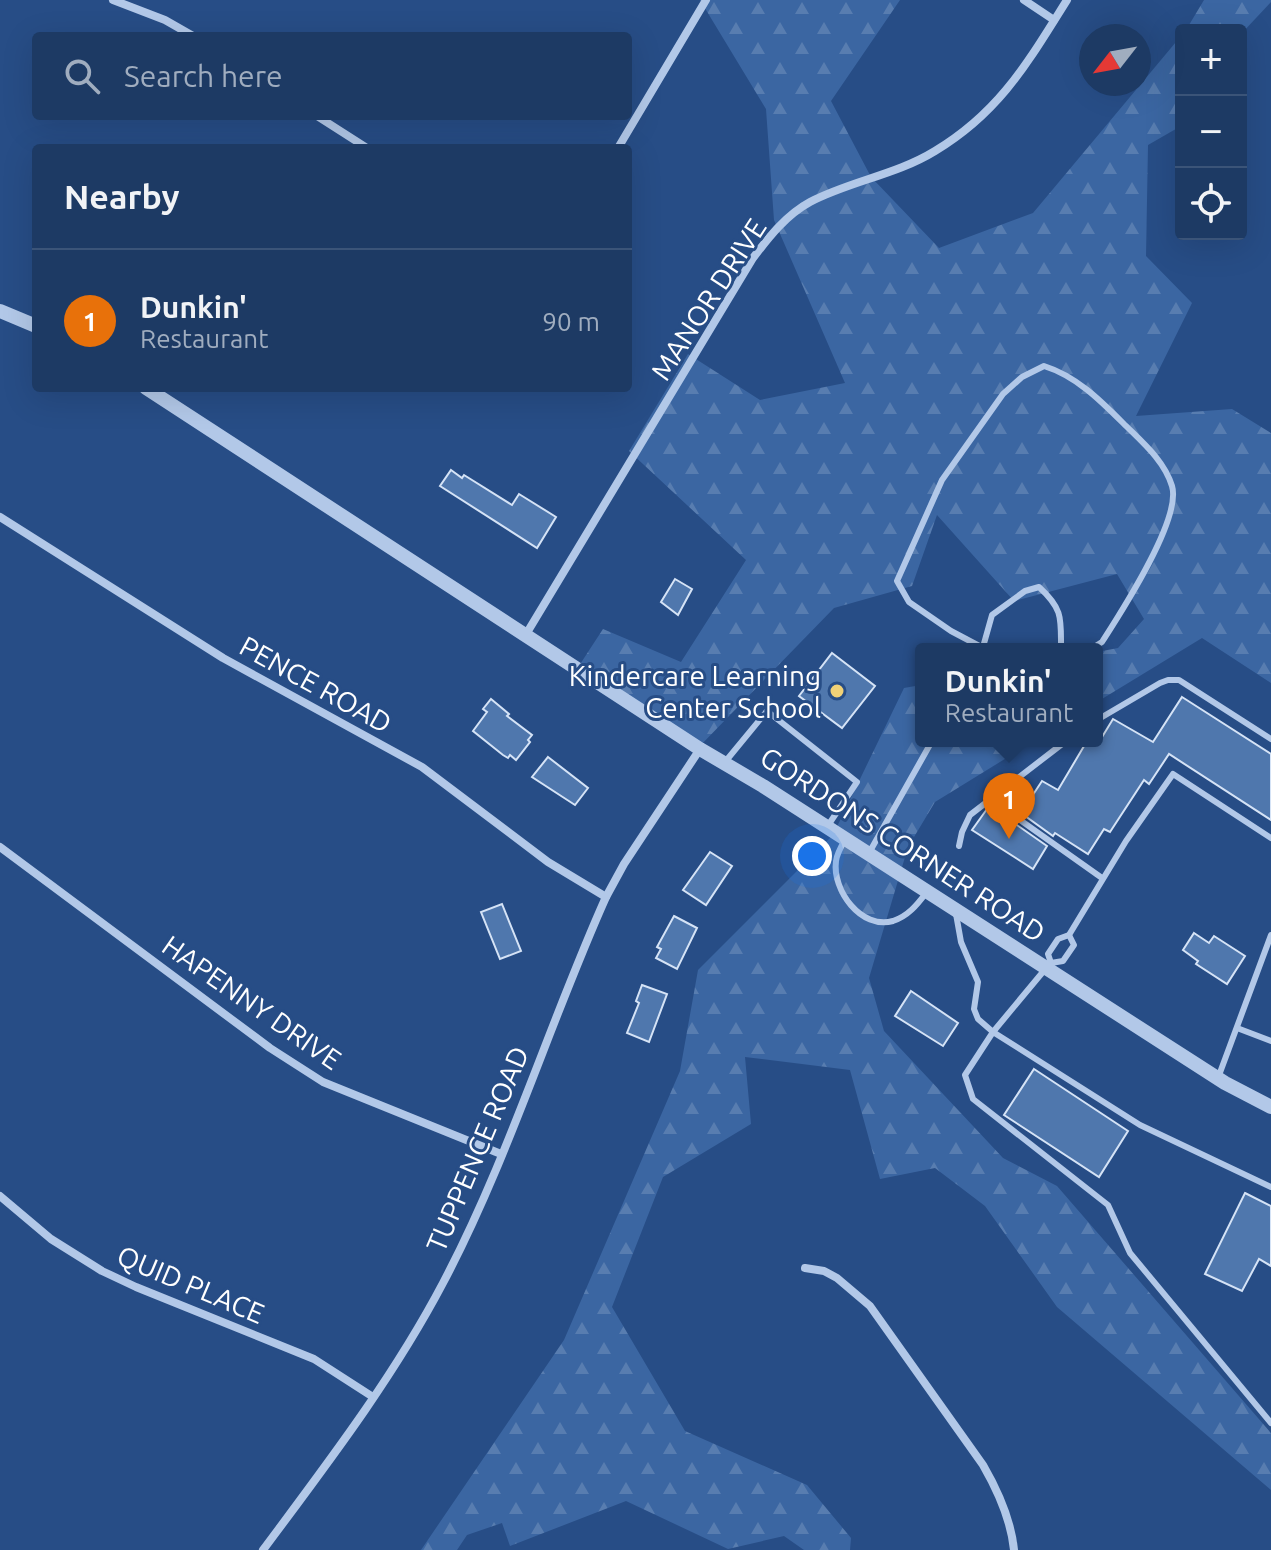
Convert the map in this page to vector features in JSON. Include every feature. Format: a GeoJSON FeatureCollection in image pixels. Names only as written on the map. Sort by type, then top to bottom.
{"type":"FeatureCollection","features":[{"type":"Feature","properties":{"kind":"street"},"geometry":{"type":"LineString","coordinates":[[113,0],[165,20],[186,32]]}},
{"type":"Feature","properties":{"kind":"street"},"geometry":{"type":"LineString","coordinates":[[620,144],[706,0]]}},
{"type":"Feature","properties":{"kind":"street"},"geometry":{"type":"LineString","coordinates":[[1024,0],[1054,20]]}},
{"type":"Feature","properties":{"kind":"street","name":"MANOR DRIVE"},"geometry":{"type":"LineString","coordinates":[[525,636],[753,258],[771,235],[809,203],[900,169],[957,136],[981,117],[1014,83],[1067,0]]}},
{"type":"Feature","properties":{"kind":"street"},"geometry":{"type":"LineString","coordinates":[[323,120],[361,144]]}},
{"type":"Feature","properties":{"kind":"street"},"geometry":{"type":"LineString","coordinates":[[0,311],[32,324]]}},
{"type":"Feature","properties":{"kind":"street","name":"GORDONS CORNER ROAD"},"geometry":{"type":"LineString","coordinates":[[152,392],[700,749],[1049,965],[1218,1078],[1271,1107]]}},
{"type":"Feature","properties":{"kind":"street","name":"PENCE ROAD"},"geometry":{"type":"LineString","coordinates":[[0,517],[223,658],[422,767],[548,862],[606,897]]}},
{"type":"Feature","properties":{"kind":"street","name":"TUPPENCE ROAD"},"geometry":{"type":"LineString","coordinates":[[263,1550],[407,1347],[443,1283],[489,1186],[606,897],[700,749]]}},
{"type":"Feature","properties":{"kind":"street","name":"HAPENNY DRIVE"},"geometry":{"type":"LineString","coordinates":[[0,847],[270,1048],[323,1082],[501,1154]]}},
{"type":"Feature","properties":{"kind":"street","name":"QUID PLACE"},"geometry":{"type":"LineString","coordinates":[[0,1196],[51,1239],[102,1271],[314,1359],[373,1397]]}},
{"type":"Feature","properties":{"kind":"street"},"geometry":{"type":"LineString","coordinates":[[805,1268],[824,1271],[837,1278],[870,1306],[998,1490],[1007,1514],[1014,1550]]}},
{"type":"Feature","properties":{"kind":"lane"},"geometry":{"type":"LineString","coordinates":[[974,643],[909,602],[897,581],[942,480],[1003,394],[1022,377],[1044,366],[1065,373],[1105,406],[1155,454],[1173,489],[1169,515],[1148,569],[1100,643]]}},
{"type":"Feature","properties":{"kind":"lane"},"geometry":{"type":"LineString","coordinates":[[985,643],[992,615],[1025,591],[1039,587],[1054,601],[1061,619],[1061,643]]}},
{"type":"Feature","properties":{"kind":"lane"},"geometry":{"type":"LineString","coordinates":[[1103,716],[1160,683],[1179,680],[1271,739]]}},
{"type":"Feature","properties":{"kind":"lane"},"geometry":{"type":"LineString","coordinates":[[725,762],[767,711],[857,782],[827,827]]}},
{"type":"Feature","properties":{"kind":"lane"},"geometry":{"type":"LineString","coordinates":[[869,853],[929,747]]}},
{"type":"Feature","properties":{"kind":"lane"},"geometry":{"type":"LineString","coordinates":[[959,846],[970,815],[1058,747]]}},
{"type":"Feature","properties":{"kind":"lane"},"geometry":{"type":"LineString","coordinates":[[1049,965],[1048,954],[1058,939],[1069,935],[1102,878],[1173,774],[1271,838]]}},
{"type":"Feature","properties":{"kind":"lane"},"geometry":{"type":"LineString","coordinates":[[989,798],[1102,878]]}},
{"type":"Feature","properties":{"kind":"lane"},"geometry":{"type":"LineString","coordinates":[[846,838],[836,861],[837,883],[845,898],[870,919],[883,922],[903,916],[928,891]]}},
{"type":"Feature","properties":{"kind":"lane"},"geometry":{"type":"LineString","coordinates":[[955,908],[961,942],[978,982],[974,1009],[978,1019],[993,1032],[1140,1125],[1271,1187]]}},
{"type":"Feature","properties":{"kind":"lane"},"geometry":{"type":"LineString","coordinates":[[1069,935],[1074,945],[1063,961],[1049,965],[993,1032],[965,1075],[973,1099],[1108,1205],[1130,1253],[1271,1423]]}},
{"type":"Feature","properties":{"kind":"lane"},"geometry":{"type":"LineString","coordinates":[[1218,1078],[1271,935]]}},
{"type":"Feature","properties":{"kind":"lane"},"geometry":{"type":"LineString","coordinates":[[1237,1028],[1271,1041]]}},
{"type":"Feature","properties":{"kind":"green space"},"geometry":{"type":"Polygon","coordinates":[[[700,0],[900,0],[831,101],[871,177],[939,248],[1033,213],[1131,96],[1151,96],[1151,72],[1175,43],[1175,129],[1148,145],[1146,256],[1192,303],[1136,416],[1232,409],[1271,433],[1271,683],[1202,638],[1103,698],[1103,651],[1118,648],[1144,619],[1117,574],[1014,601],[937,515],[912,586],[834,608],[697,749],[575,672],[603,629],[681,662],[746,560],[629,451],[688,354],[760,400],[845,383],[774,220],[766,109],[700,0]]]}},
{"type":"Feature","properties":{"kind":"green space"},"geometry":{"type":"Polygon","coordinates":[[[1204,0],[1271,0],[1247,28],[1247,24],[1190,24],[1204,0]]]}},
{"type":"Feature","properties":{"kind":"green space"},"geometry":{"type":"Polygon","coordinates":[[[915,686],[915,747],[1024,747],[935,802],[908,847],[869,978],[884,1031],[1003,1158],[1057,1186],[1271,1433],[1271,1490],[1057,1307],[985,1206],[935,1168],[880,1179],[850,1070],[745,1057],[751,1124],[663,1177],[612,1307],[685,1431],[807,1485],[851,1538],[850,1550],[804,1550],[784,1536],[728,1549],[626,1501],[510,1546],[502,1523],[467,1535],[457,1550],[421,1550],[564,1340],[680,1071],[698,970],[833,835],[904,688],[915,686]]]}},
{"type":"Feature","properties":{"kind":"building"},"geometry":{"type":"Polygon","coordinates":[[[451,470],[512,505],[519,494],[556,517],[537,548],[440,486],[451,470]]]}},
{"type":"Feature","properties":{"kind":"building"},"geometry":{"type":"Polygon","coordinates":[[[675,579],[692,589],[678,615],[661,602],[675,579]]]}},
{"type":"Feature","properties":{"kind":"building","name":"Kindercare Learning Center School"},"geometry":{"type":"Polygon","coordinates":[[[832,653],[875,686],[842,728],[799,696],[832,653]]]}},
{"type":"Feature","properties":{"kind":"building"},"geometry":{"type":"Polygon","coordinates":[[[1182,697],[1271,754],[1271,820],[1169,754],[1149,784],[1144,780],[1110,832],[1104,829],[1088,854],[1055,833],[1053,836],[1021,813],[1042,781],[1058,790],[1083,747],[1103,747],[1103,735],[1113,719],[1153,742],[1182,697]]]}},
{"type":"Feature","properties":{"kind":"building"},"geometry":{"type":"Polygon","coordinates":[[[491,699],[532,735],[516,760],[510,755],[508,758],[503,755],[473,731],[487,712],[483,709],[491,699]]]}},
{"type":"Feature","properties":{"kind":"building"},"geometry":{"type":"Polygon","coordinates":[[[548,757],[588,788],[575,805],[532,777],[548,757]]]}},
{"type":"Feature","properties":{"kind":"building"},"geometry":{"type":"Polygon","coordinates":[[[987,809],[1047,846],[1033,869],[972,830],[987,809]]]}},
{"type":"Feature","properties":{"kind":"building"},"geometry":{"type":"Polygon","coordinates":[[[710,852],[732,866],[706,905],[683,890],[710,852]]]}},
{"type":"Feature","properties":{"kind":"building"},"geometry":{"type":"Polygon","coordinates":[[[502,904],[521,951],[500,959],[481,912],[502,904]]]}},
{"type":"Feature","properties":{"kind":"building"},"geometry":{"type":"Polygon","coordinates":[[[674,916],[697,928],[677,969],[656,958],[661,949],[657,947],[674,916]]]}},
{"type":"Feature","properties":{"kind":"building"},"geometry":{"type":"Polygon","coordinates":[[[1194,933],[1209,943],[1214,936],[1245,956],[1227,984],[1196,964],[1198,961],[1183,950],[1194,933]]]}},
{"type":"Feature","properties":{"kind":"building"},"geometry":{"type":"Polygon","coordinates":[[[642,985],[667,994],[649,1042],[627,1033],[639,1003],[636,1001],[642,985]]]}},
{"type":"Feature","properties":{"kind":"building"},"geometry":{"type":"Polygon","coordinates":[[[911,991],[958,1023],[943,1046],[895,1016],[911,991]]]}},
{"type":"Feature","properties":{"kind":"building"},"geometry":{"type":"Polygon","coordinates":[[[1034,1069],[1128,1131],[1099,1177],[1004,1115],[1034,1069]]]}},
{"type":"Feature","properties":{"kind":"building"},"geometry":{"type":"Polygon","coordinates":[[[1245,1193],[1271,1206],[1271,1266],[1259,1259],[1242,1291],[1205,1274],[1245,1193]]]}},
{"type":"Feature","properties":{"kind":"place","name":"Kindercare Learning Center School"},"geometry":{"type":"Point","coordinates":[837,691]}},
{"type":"Feature","properties":{"kind":"place","name":"Dunkin'"},"geometry":{"type":"Point","coordinates":[1009,839]}}]}
